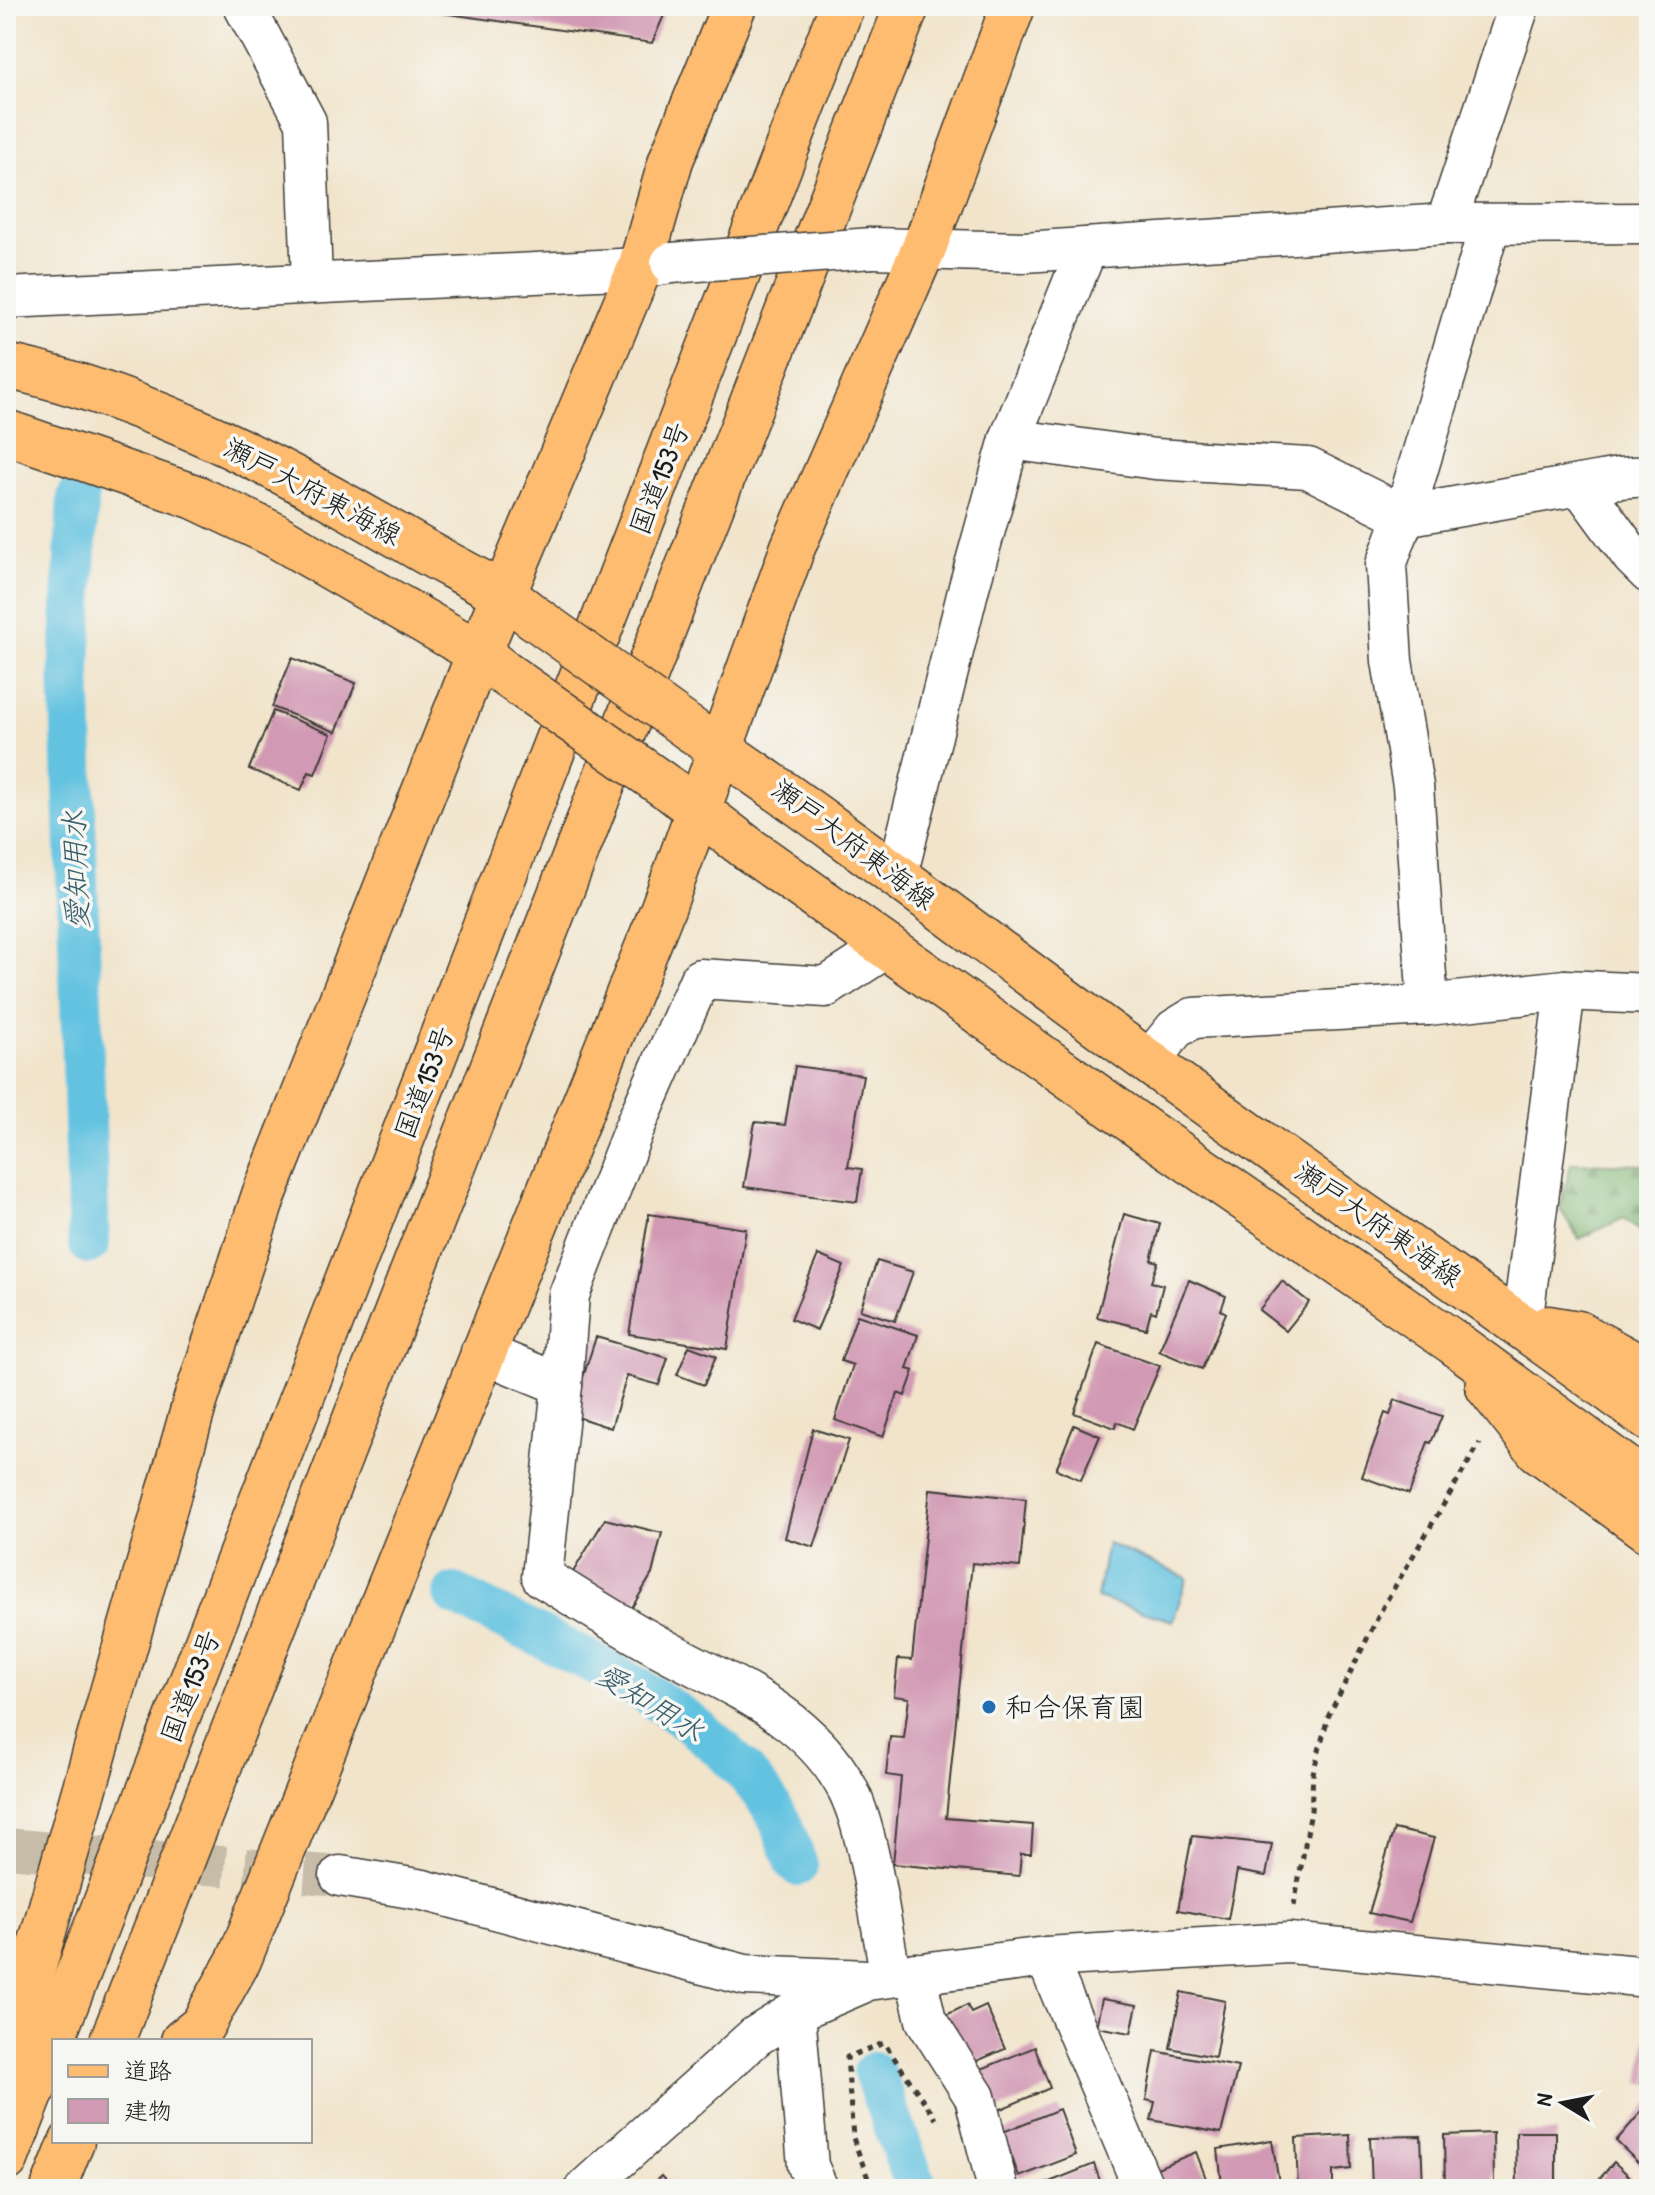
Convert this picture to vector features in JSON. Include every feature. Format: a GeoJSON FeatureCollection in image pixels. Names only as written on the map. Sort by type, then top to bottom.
{"type":"FeatureCollection","features":[{"type":"Feature","properties":{"kind":"main road"},"geometry":{"type":"LineString","coordinates":[[6,2064],[195,1402],[264,1195],[518,605],[656,265],[671,160],[734,6]]}},
{"type":"Feature","properties":{"kind":"main road","name":"国道153号"},"geometry":{"type":"LineString","coordinates":[[53,2039],[842,6]]}},
{"type":"Feature","properties":{"kind":"main road","name":"国道153号"},"geometry":{"type":"LineString","coordinates":[[113,2039],[907,6]]}},
{"type":"Feature","properties":{"kind":"main road"},"geometry":{"type":"LineString","coordinates":[[186,2039],[202,2026],[239,1960],[481,1352],[663,908],[682,799],[704,739],[793,547],[924,248],[1013,6]]}},
{"type":"Feature","properties":{"kind":"main road","name":"瀬戸大府東海線"},"geometry":{"type":"LineString","coordinates":[[6,366],[116,397],[196,428],[327,494],[518,605],[704,739],[775,784],[1148,1062],[1522,1324],[1649,1419]]}},
{"type":"Feature","properties":{"kind":"main road","name":"瀬戸大府東海線"},"geometry":{"type":"LineString","coordinates":[[6,432],[105,464],[208,503],[299,548],[492,663],[1149,1133],[1453,1342],[1634,1475]]}},
{"type":"Feature","properties":{"kind":"main road"},"geometry":{"type":"LineString","coordinates":[[1522,1324],[1578,1333],[1649,1372]]}},
{"type":"Feature","properties":{"kind":"main road"},"geometry":{"type":"LineString","coordinates":[[1453,1342],[1538,1450],[1649,1531]]}},
{"type":"Feature","properties":{"kind":"main road","name":"国道153号"},"geometry":{"type":"LineString","coordinates":[[6,2159],[52,2041]]}},
{"type":"Feature","properties":{"kind":"main road"},"geometry":{"type":"LineString","coordinates":[[53,2189],[71,2143]]}},
{"type":"Feature","properties":{"kind":"street"},"geometry":{"type":"LineString","coordinates":[[244,6],[306,122],[312,281]]}},
{"type":"Feature","properties":{"kind":"street"},"geometry":{"type":"LineString","coordinates":[[1446,224],[1519,6]]}},
{"type":"Feature","properties":{"kind":"street"},"geometry":{"type":"LineString","coordinates":[[6,298],[656,265],[872,248],[1024,252],[1446,224],[1649,223]]}},
{"type":"Feature","properties":{"kind":"street"},"geometry":{"type":"LineString","coordinates":[[1428,1005],[1413,786],[1392,661],[1386,565],[1404,516],[1490,225]]}},
{"type":"Feature","properties":{"kind":"street"},"geometry":{"type":"LineString","coordinates":[[897,876],[969,587],[1010,439],[1087,248]]}},
{"type":"Feature","properties":{"kind":"street"},"geometry":{"type":"LineString","coordinates":[[1010,439],[1155,459],[1308,468],[1404,516],[1649,476]]}},
{"type":"Feature","properties":{"kind":"street"},"geometry":{"type":"LineString","coordinates":[[1580,485],[1632,556],[1649,573]]}},
{"type":"Feature","properties":{"kind":"street"},"geometry":{"type":"LineString","coordinates":[[889,946],[826,987],[700,979],[633,1131],[569,1295],[542,1577],[649,1642],[711,1672],[790,1719],[826,1754],[847,1788],[859,1819],[891,1976],[926,2020],[975,2097],[998,2189]]}},
{"type":"Feature","properties":{"kind":"street"},"geometry":{"type":"LineString","coordinates":[[1522,1324],[1565,990]]}},
{"type":"Feature","properties":{"kind":"street"},"geometry":{"type":"LineString","coordinates":[[1148,1062],[1175,1029],[1193,1018],[1428,1005],[1565,990],[1649,994]]}},
{"type":"Feature","properties":{"kind":"street"},"geometry":{"type":"LineString","coordinates":[[481,1352],[562,1385]]}},
{"type":"Feature","properties":{"kind":"street"},"geometry":{"type":"LineString","coordinates":[[340,1876],[423,1890],[745,1975],[891,1976],[1046,1957],[1289,1943],[1649,1977]]}},
{"type":"Feature","properties":{"kind":"street"},"geometry":{"type":"LineString","coordinates":[[1046,1957],[1144,2189]]}},
{"type":"Feature","properties":{"kind":"street"},"geometry":{"type":"LineString","coordinates":[[585,2189],[756,2036],[795,2012],[891,1976]]}},
{"type":"Feature","properties":{"kind":"street"},"geometry":{"type":"LineString","coordinates":[[795,2012],[808,2166],[818,2189]]}},
{"type":"Feature","properties":{"kind":"path"},"geometry":{"type":"LineString","coordinates":[[1289,1943],[1311,1811],[1313,1773],[1328,1717],[1384,1605],[1483,1439]]}},
{"type":"Feature","properties":{"kind":"path"},"geometry":{"type":"LineString","coordinates":[[6,1601],[10,1593]]}},
{"type":"Feature","properties":{"kind":"path"},"geometry":{"type":"LineString","coordinates":[[872,2189],[853,2138],[847,2057],[884,2043],[935,2116],[940,2131]]}},
{"type":"Feature","properties":{"kind":"green space"},"geometry":{"type":"Polygon","coordinates":[[[1571,1163],[1649,1165],[1649,1238],[1624,1218],[1579,1239],[1560,1209],[1571,1163]]]}},
{"type":"Feature","properties":{"kind":"water"},"geometry":{"type":"Polygon","coordinates":[[[1107,1543],[1187,1578],[1173,1621],[1097,1598],[1107,1543]]]}},
{"type":"Feature","properties":{"kind":"building"},"geometry":{"type":"Polygon","coordinates":[[[393,6],[668,6],[652,43],[393,6]]]}},
{"type":"Feature","properties":{"kind":"building"},"geometry":{"type":"Polygon","coordinates":[[[292,658],[356,683],[336,732],[272,707],[292,658]]]}},
{"type":"Feature","properties":{"kind":"building"},"geometry":{"type":"Polygon","coordinates":[[[273,711],[331,734],[315,774],[309,772],[301,790],[249,769],[273,711]]]}},
{"type":"Feature","properties":{"kind":"building"},"geometry":{"type":"Polygon","coordinates":[[[795,1066],[863,1075],[848,1167],[862,1169],[857,1202],[744,1187],[755,1122],[785,1125],[795,1066]]]}},
{"type":"Feature","properties":{"kind":"building"},"geometry":{"type":"Polygon","coordinates":[[[649,1214],[746,1229],[727,1349],[629,1334],[649,1214]]]}},
{"type":"Feature","properties":{"kind":"building"},"geometry":{"type":"Polygon","coordinates":[[[1124,1214],[1160,1224],[1151,1260],[1158,1262],[1151,1282],[1163,1285],[1156,1313],[1151,1311],[1146,1329],[1097,1317],[1124,1214]]]}},
{"type":"Feature","properties":{"kind":"building"},"geometry":{"type":"Polygon","coordinates":[[[818,1255],[844,1266],[817,1330],[791,1319],[818,1255]]]}},
{"type":"Feature","properties":{"kind":"building"},"geometry":{"type":"Polygon","coordinates":[[[877,1261],[913,1272],[895,1321],[860,1310],[877,1261]]]}},
{"type":"Feature","properties":{"kind":"building"},"geometry":{"type":"Polygon","coordinates":[[[1189,1280],[1226,1296],[1221,1310],[1226,1313],[1202,1369],[1159,1351],[1189,1280]]]}},
{"type":"Feature","properties":{"kind":"building"},"geometry":{"type":"Polygon","coordinates":[[[1282,1281],[1309,1302],[1286,1331],[1259,1310],[1282,1281]]]}},
{"type":"Feature","properties":{"kind":"building"},"geometry":{"type":"Polygon","coordinates":[[[857,1315],[918,1335],[907,1369],[914,1371],[905,1396],[898,1393],[883,1437],[835,1420],[853,1365],[841,1361],[857,1315]]]}},
{"type":"Feature","properties":{"kind":"building"},"geometry":{"type":"Polygon","coordinates":[[[596,1337],[668,1358],[659,1385],[627,1376],[611,1428],[571,1415],[596,1337]]]}},
{"type":"Feature","properties":{"kind":"building"},"geometry":{"type":"Polygon","coordinates":[[[1098,1344],[1160,1366],[1133,1429],[1117,1422],[1115,1428],[1074,1413],[1098,1344]]]}},
{"type":"Feature","properties":{"kind":"building"},"geometry":{"type":"Polygon","coordinates":[[[689,1346],[716,1356],[704,1385],[677,1375],[689,1346]]]}},
{"type":"Feature","properties":{"kind":"building"},"geometry":{"type":"Polygon","coordinates":[[[1395,1400],[1442,1416],[1431,1443],[1428,1442],[1409,1494],[1362,1477],[1385,1413],[1390,1415],[1395,1400]]]}},
{"type":"Feature","properties":{"kind":"building"},"geometry":{"type":"Polygon","coordinates":[[[1074,1425],[1100,1436],[1081,1480],[1056,1469],[1074,1425]]]}},
{"type":"Feature","properties":{"kind":"building"},"geometry":{"type":"Polygon","coordinates":[[[813,1429],[849,1440],[814,1547],[785,1538],[813,1429]]]}},
{"type":"Feature","properties":{"kind":"building"},"geometry":{"type":"Polygon","coordinates":[[[930,1489],[1026,1499],[1020,1567],[972,1563],[946,1818],[1033,1825],[1031,1854],[1021,1854],[1019,1876],[893,1864],[901,1777],[886,1775],[890,1737],[904,1738],[909,1698],[894,1696],[898,1659],[912,1660],[930,1489]]]}},
{"type":"Feature","properties":{"kind":"building"},"geometry":{"type":"Polygon","coordinates":[[[605,1519],[662,1533],[652,1574],[631,1609],[570,1577],[605,1519]]]}},
{"type":"Feature","properties":{"kind":"building"},"geometry":{"type":"Polygon","coordinates":[[[1394,1829],[1434,1838],[1410,1922],[1369,1913],[1394,1829]]]}},
{"type":"Feature","properties":{"kind":"building"},"geometry":{"type":"Polygon","coordinates":[[[1192,1836],[1272,1844],[1266,1876],[1237,1871],[1228,1919],[1178,1910],[1192,1836]]]}},
{"type":"Feature","properties":{"kind":"building"},"geometry":{"type":"Polygon","coordinates":[[[1181,1992],[1225,2001],[1215,2057],[1170,2048],[1181,1992]]]}},
{"type":"Feature","properties":{"kind":"building"},"geometry":{"type":"Polygon","coordinates":[[[1102,1999],[1137,2005],[1131,2033],[1096,2027],[1102,1999]]]}},
{"type":"Feature","properties":{"kind":"building"},"geometry":{"type":"Polygon","coordinates":[[[967,2005],[971,2013],[986,2006],[1005,2049],[970,2064],[946,2015],[967,2005]]]}},
{"type":"Feature","properties":{"kind":"building"},"geometry":{"type":"Polygon","coordinates":[[[1649,2036],[1649,2084],[1640,2083],[1649,2036]]]}},
{"type":"Feature","properties":{"kind":"building"},"geometry":{"type":"Polygon","coordinates":[[[1035,2047],[1050,2088],[994,2112],[979,2070],[1035,2047]]]}},
{"type":"Feature","properties":{"kind":"building"},"geometry":{"type":"Polygon","coordinates":[[[1155,2051],[1238,2067],[1221,2133],[1151,2120],[1155,2102],[1146,2100],[1155,2051]]]}},
{"type":"Feature","properties":{"kind":"building"},"geometry":{"type":"Polygon","coordinates":[[[1649,2103],[1649,2173],[1616,2141],[1649,2103]]]}},
{"type":"Feature","properties":{"kind":"building"},"geometry":{"type":"Polygon","coordinates":[[[1059,2109],[1076,2155],[1019,2177],[1003,2132],[1059,2109]]]}},
{"type":"Feature","properties":{"kind":"building"},"geometry":{"type":"Polygon","coordinates":[[[1516,2132],[1556,2132],[1556,2186],[1517,2187],[1516,2132]]]}},
{"type":"Feature","properties":{"kind":"building"},"geometry":{"type":"Polygon","coordinates":[[[1493,2133],[1494,2183],[1445,2189],[1444,2135],[1493,2133]]]}},
{"type":"Feature","properties":{"kind":"building"},"geometry":{"type":"Polygon","coordinates":[[[1350,2135],[1351,2169],[1333,2171],[1333,2189],[1298,2189],[1296,2138],[1350,2135]]]}},
{"type":"Feature","properties":{"kind":"building"},"geometry":{"type":"Polygon","coordinates":[[[1421,2136],[1423,2189],[1372,2189],[1370,2137],[1421,2136]]]}},
{"type":"Feature","properties":{"kind":"building"},"geometry":{"type":"Polygon","coordinates":[[[1272,2140],[1280,2189],[1234,2189],[1234,2183],[1222,2185],[1218,2149],[1272,2140]]]}},
{"type":"Feature","properties":{"kind":"building"},"geometry":{"type":"Polygon","coordinates":[[[1196,2152],[1210,2189],[1160,2189],[1152,2170],[1196,2152]]]}},
{"type":"Feature","properties":{"kind":"building"},"geometry":{"type":"Polygon","coordinates":[[[1614,2162],[1643,2189],[1595,2189],[1596,2183],[1614,2162]]]}},
{"type":"Feature","properties":{"kind":"building"},"geometry":{"type":"Polygon","coordinates":[[[1094,2164],[1103,2189],[1032,2189],[1094,2164]]]}},
{"type":"Feature","properties":{"kind":"building"},"geometry":{"type":"Polygon","coordinates":[[[661,2176],[673,2189],[647,2189],[661,2176]]]}},
{"type":"Feature","properties":{"kind":"waterway","name":"愛知用水"},"geometry":{"type":"LineString","coordinates":[[78,497],[70,669],[89,1243]]}},
{"type":"Feature","properties":{"kind":"waterway","name":"愛知用水"},"geometry":{"type":"LineString","coordinates":[[454,1594],[631,1684],[713,1742],[748,1776],[776,1814],[797,1865]]}},
{"type":"Feature","properties":{"kind":"waterway","name":"愛知用水"},"geometry":{"type":"LineString","coordinates":[[874,2073],[917,2189]]}},
{"type":"Feature","properties":{"kind":"tunnel"},"geometry":{"type":"LineString","coordinates":[[6,1848],[340,1876]]}},
{"type":"Feature","properties":{"kind":"place","name":"和合保育園"},"geometry":{"type":"Point","coordinates":[989,1707]}}]}
